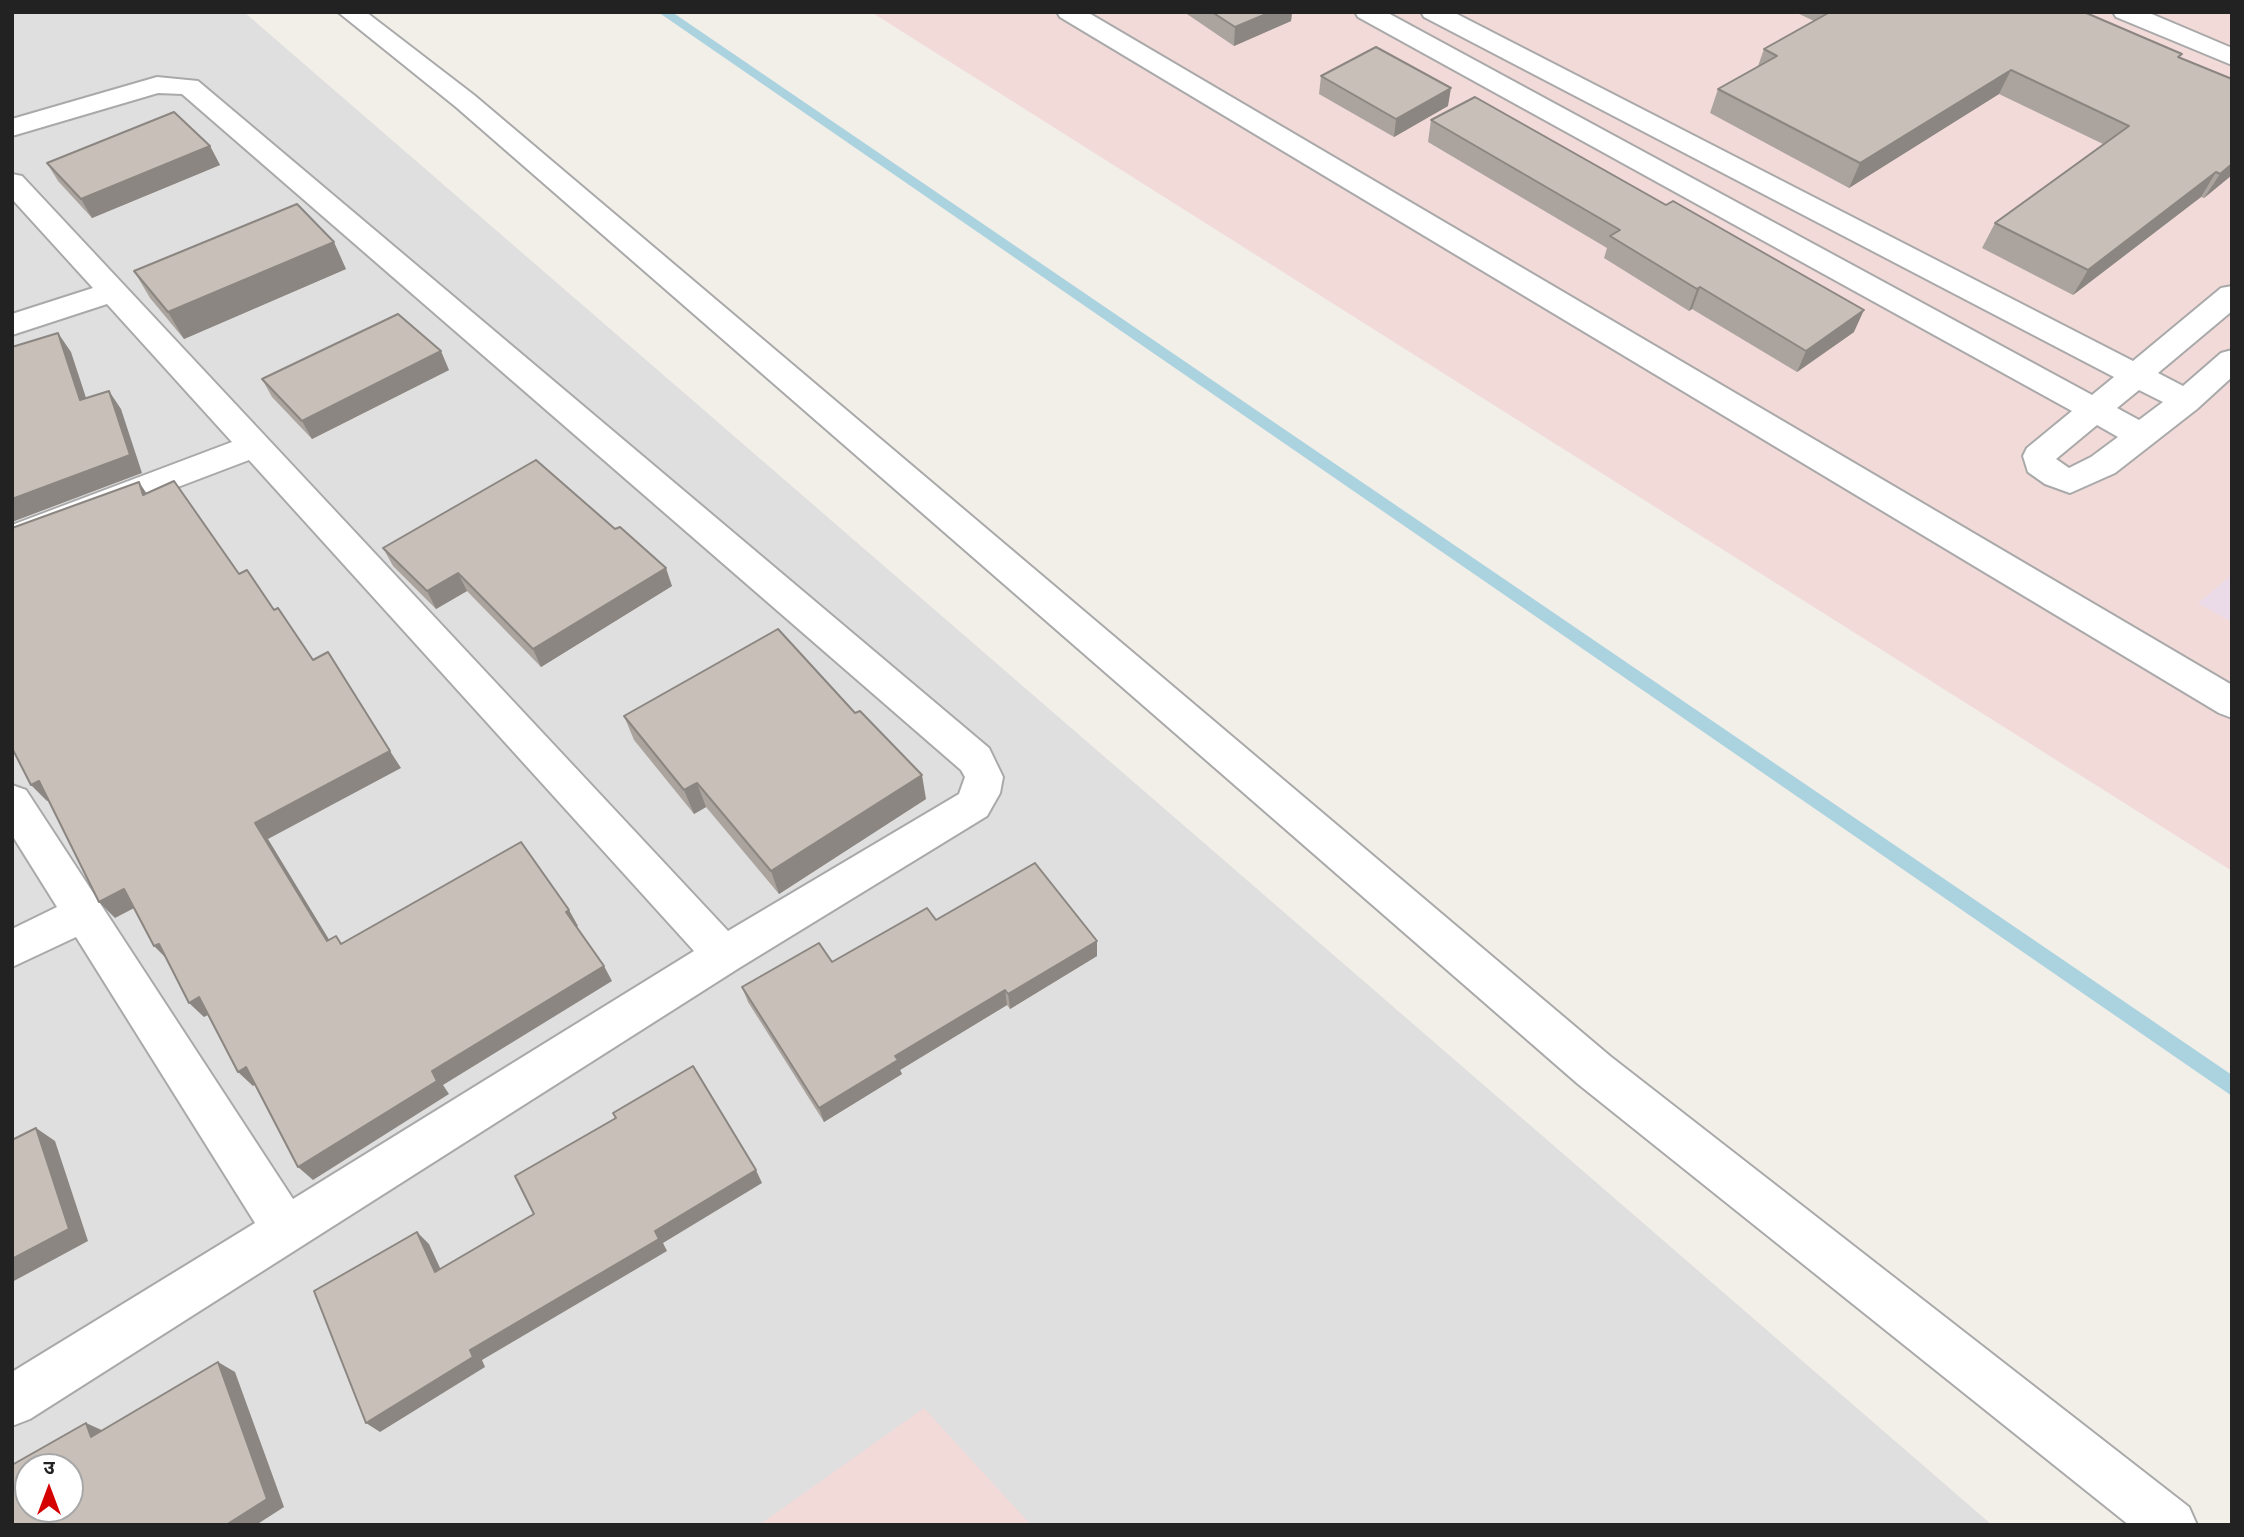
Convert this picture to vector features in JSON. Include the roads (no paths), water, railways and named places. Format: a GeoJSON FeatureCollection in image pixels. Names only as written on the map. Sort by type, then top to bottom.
{"type":"FeatureCollection","features":[{"type":"Feature","properties":{"kind":"street"},"geometry":{"type":"LineString","coordinates":[[350,12],[465,101],[1594,1070],[2171,1525]]}},
{"type":"Feature","properties":{"kind":"street"},"geometry":{"type":"LineString","coordinates":[[1069,12],[2232,703]]}},
{"type":"Feature","properties":{"kind":"street"},"geometry":{"type":"LineString","coordinates":[[1367,12],[2142,436]]}},
{"type":"Feature","properties":{"kind":"street"},"geometry":{"type":"LineString","coordinates":[[1433,12],[2186,401]]}},
{"type":"Feature","properties":{"kind":"street"},"geometry":{"type":"LineString","coordinates":[[2125,12],[2232,57]]}},
{"type":"Feature","properties":{"kind":"street"},"geometry":{"type":"LineString","coordinates":[[12,128],[157,85],[189,87],[975,759],[984,777],[981,793],[973,805],[724,955],[12,1401]]}},
{"type":"Feature","properties":{"kind":"street"},"geometry":{"type":"LineString","coordinates":[[12,182],[724,955]]}},
{"type":"Feature","properties":{"kind":"street"},"geometry":{"type":"LineString","coordinates":[[12,325],[112,292]]}},
{"type":"Feature","properties":{"kind":"street"},"geometry":{"type":"LineString","coordinates":[[2232,295],[2039,456],[2040,464],[2066,481],[2077,480],[2103,466],[2186,401],[2232,360]]}},
{"type":"Feature","properties":{"kind":"street"},"geometry":{"type":"LineString","coordinates":[[12,538],[254,446]]}},
{"type":"Feature","properties":{"kind":"street"},"geometry":{"type":"LineString","coordinates":[[12,802],[286,1230]]}},
{"type":"Feature","properties":{"kind":"street"},"geometry":{"type":"LineString","coordinates":[[12,949],[84,914]]}},
{"type":"Feature","properties":{"kind":"waterway"},"geometry":{"type":"LineString","coordinates":[[664,12],[2232,1087]]}}]}
